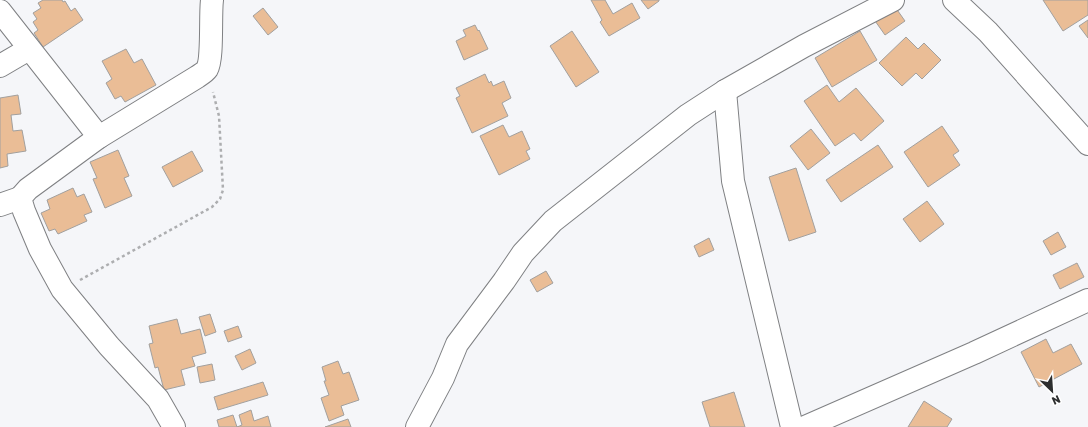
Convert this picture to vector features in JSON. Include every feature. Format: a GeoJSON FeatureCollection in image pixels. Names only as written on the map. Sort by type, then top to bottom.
{"type":"FeatureCollection","features":[{"type":"Feature","properties":{"kind":"street"},"geometry":{"type":"LineString","coordinates":[[174,427],[158,399],[62,290],[40,249],[24,211],[10,202],[99,137],[197,77],[207,69],[210,57],[210,12],[212,0]]}},
{"type":"Feature","properties":{"kind":"street"},"geometry":{"type":"LineString","coordinates":[[416,427],[443,378],[457,344],[504,282],[523,253],[553,221],[688,115],[725,91],[804,46],[892,0]]}},
{"type":"Feature","properties":{"kind":"street"},"geometry":{"type":"LineString","coordinates":[[954,0],[988,32],[1088,144]]}},
{"type":"Feature","properties":{"kind":"street"},"geometry":{"type":"LineString","coordinates":[[0,11],[99,137]]}},
{"type":"Feature","properties":{"kind":"street"},"geometry":{"type":"LineString","coordinates":[[0,66],[29,49]]}},
{"type":"Feature","properties":{"kind":"street"},"geometry":{"type":"LineString","coordinates":[[725,91],[733,181],[792,427]]}},
{"type":"Feature","properties":{"kind":"street"},"geometry":{"type":"LineString","coordinates":[[805,427],[974,353],[1088,300]]}},
{"type":"Feature","properties":{"kind":"path"},"geometry":{"type":"LineString","coordinates":[[62,290],[212,208],[220,199],[223,190],[219,116],[207,69]]}},
{"type":"Feature","properties":{"kind":"building"},"geometry":{"type":"Polygon","coordinates":[[[43,0],[65,1],[71,11],[75,8],[83,20],[43,47],[34,33],[38,30],[33,22],[37,19],[33,13],[41,8],[38,3],[43,0]]]}},
{"type":"Feature","properties":{"kind":"building"},"geometry":{"type":"Polygon","coordinates":[[[591,0],[605,0],[613,14],[632,3],[640,18],[609,36],[600,22],[602,20],[591,0]]]}},
{"type":"Feature","properties":{"kind":"building"},"geometry":{"type":"Polygon","coordinates":[[[641,0],[659,0],[659,1],[648,9],[641,0]]]}},
{"type":"Feature","properties":{"kind":"building"},"geometry":{"type":"Polygon","coordinates":[[[1043,0],[1088,0],[1088,15],[1063,31],[1043,0]]]}},
{"type":"Feature","properties":{"kind":"building"},"geometry":{"type":"Polygon","coordinates":[[[893,4],[905,21],[885,35],[873,18],[893,4]]]}},
{"type":"Feature","properties":{"kind":"building"},"geometry":{"type":"Polygon","coordinates":[[[263,8],[278,27],[268,35],[253,16],[263,8]]]}},
{"type":"Feature","properties":{"kind":"building"},"geometry":{"type":"Polygon","coordinates":[[[1088,20],[1088,38],[1079,26],[1088,20]]]}},
{"type":"Feature","properties":{"kind":"building"},"geometry":{"type":"Polygon","coordinates":[[[475,25],[488,49],[464,60],[456,41],[466,36],[463,30],[475,25]]]}},
{"type":"Feature","properties":{"kind":"building"},"geometry":{"type":"Polygon","coordinates":[[[572,31],[599,72],[576,87],[550,46],[572,31]]]}},
{"type":"Feature","properties":{"kind":"building"},"geometry":{"type":"Polygon","coordinates":[[[860,31],[877,60],[832,87],[815,58],[860,31]]]}},
{"type":"Feature","properties":{"kind":"building"},"geometry":{"type":"Polygon","coordinates":[[[906,37],[918,49],[924,43],[941,60],[922,79],[916,73],[902,86],[879,63],[906,37]]]}},
{"type":"Feature","properties":{"kind":"building"},"geometry":{"type":"Polygon","coordinates":[[[126,49],[134,63],[142,59],[156,85],[125,102],[121,96],[115,99],[106,83],[112,79],[102,61],[126,49]]]}},
{"type":"Feature","properties":{"kind":"building"},"geometry":{"type":"Polygon","coordinates":[[[485,74],[489,83],[491,81],[493,86],[504,81],[511,98],[502,103],[508,116],[472,133],[456,98],[460,96],[456,88],[485,74]]]}},
{"type":"Feature","properties":{"kind":"building"},"geometry":{"type":"Polygon","coordinates":[[[827,85],[839,102],[856,88],[884,121],[861,141],[854,133],[835,146],[804,101],[827,85]]]}},
{"type":"Feature","properties":{"kind":"building"},"geometry":{"type":"Polygon","coordinates":[[[18,95],[21,114],[11,115],[13,131],[22,130],[26,151],[7,154],[8,166],[0,168],[0,98],[18,95]]]}},
{"type":"Feature","properties":{"kind":"building"},"geometry":{"type":"Polygon","coordinates":[[[503,125],[509,137],[522,131],[530,149],[526,151],[530,159],[499,175],[480,136],[503,125]]]}},
{"type":"Feature","properties":{"kind":"building"},"geometry":{"type":"Polygon","coordinates":[[[942,126],[959,151],[953,155],[960,165],[928,187],[904,152],[942,126]]]}},
{"type":"Feature","properties":{"kind":"building"},"geometry":{"type":"Polygon","coordinates":[[[811,129],[830,153],[808,170],[790,146],[811,129]]]}},
{"type":"Feature","properties":{"kind":"building"},"geometry":{"type":"Polygon","coordinates":[[[878,145],[893,167],[841,202],[826,180],[878,145]]]}},
{"type":"Feature","properties":{"kind":"building"},"geometry":{"type":"Polygon","coordinates":[[[118,150],[129,176],[124,178],[132,196],[105,208],[93,179],[97,178],[90,162],[118,150]]]}},
{"type":"Feature","properties":{"kind":"building"},"geometry":{"type":"Polygon","coordinates":[[[192,151],[203,171],[173,187],[162,167],[192,151]]]}},
{"type":"Feature","properties":{"kind":"building"},"geometry":{"type":"Polygon","coordinates":[[[796,168],[816,232],[789,241],[769,177],[796,168]]]}},
{"type":"Feature","properties":{"kind":"building"},"geometry":{"type":"Polygon","coordinates":[[[73,188],[77,197],[84,194],[92,212],[84,215],[87,221],[58,234],[55,229],[49,231],[41,213],[50,209],[47,200],[73,188]]]}},
{"type":"Feature","properties":{"kind":"building"},"geometry":{"type":"Polygon","coordinates":[[[927,201],[944,224],[920,242],[903,219],[927,201]]]}},
{"type":"Feature","properties":{"kind":"building"},"geometry":{"type":"Polygon","coordinates":[[[1058,232],[1066,247],[1051,255],[1043,241],[1058,232]]]}},
{"type":"Feature","properties":{"kind":"building"},"geometry":{"type":"Polygon","coordinates":[[[709,238],[714,250],[699,257],[694,246],[709,238]]]}},
{"type":"Feature","properties":{"kind":"building"},"geometry":{"type":"Polygon","coordinates":[[[1077,263],[1084,277],[1060,289],[1053,275],[1077,263]]]}},
{"type":"Feature","properties":{"kind":"building"},"geometry":{"type":"Polygon","coordinates":[[[546,271],[553,283],[537,292],[530,280],[546,271]]]}},
{"type":"Feature","properties":{"kind":"building"},"geometry":{"type":"Polygon","coordinates":[[[210,314],[216,332],[205,336],[199,317],[210,314]]]}},
{"type":"Feature","properties":{"kind":"building"},"geometry":{"type":"Polygon","coordinates":[[[177,319],[181,334],[200,329],[206,353],[192,357],[195,366],[181,370],[185,385],[164,390],[158,367],[155,368],[149,344],[153,343],[149,326],[177,319]]]}},
{"type":"Feature","properties":{"kind":"building"},"geometry":{"type":"Polygon","coordinates":[[[238,326],[242,337],[228,342],[224,331],[238,326]]]}},
{"type":"Feature","properties":{"kind":"building"},"geometry":{"type":"Polygon","coordinates":[[[1046,339],[1053,353],[1071,344],[1082,364],[1039,387],[1021,352],[1046,339]]]}},
{"type":"Feature","properties":{"kind":"building"},"geometry":{"type":"Polygon","coordinates":[[[250,349],[256,363],[242,370],[235,356],[250,349]]]}},
{"type":"Feature","properties":{"kind":"building"},"geometry":{"type":"Polygon","coordinates":[[[338,361],[343,374],[349,372],[359,400],[341,406],[344,415],[329,421],[321,398],[329,395],[324,381],[326,381],[322,367],[338,361]]]}},
{"type":"Feature","properties":{"kind":"building"},"geometry":{"type":"Polygon","coordinates":[[[212,364],[215,380],[200,383],[197,367],[212,364]]]}},
{"type":"Feature","properties":{"kind":"building"},"geometry":{"type":"Polygon","coordinates":[[[263,382],[268,395],[218,410],[214,397],[263,382]]]}},
{"type":"Feature","properties":{"kind":"building"},"geometry":{"type":"Polygon","coordinates":[[[734,392],[745,427],[710,427],[702,402],[734,392]]]}},
{"type":"Feature","properties":{"kind":"building"},"geometry":{"type":"Polygon","coordinates":[[[924,401],[952,419],[947,427],[908,427],[924,401]]]}},
{"type":"Feature","properties":{"kind":"building"},"geometry":{"type":"Polygon","coordinates":[[[251,410],[254,421],[268,416],[271,427],[237,427],[242,425],[239,415],[251,410]]]}},
{"type":"Feature","properties":{"kind":"building"},"geometry":{"type":"Polygon","coordinates":[[[233,415],[237,427],[219,427],[217,420],[233,415]]]}},
{"type":"Feature","properties":{"kind":"building"},"geometry":{"type":"Polygon","coordinates":[[[348,419],[351,427],[325,427],[348,419]]]}}]}
